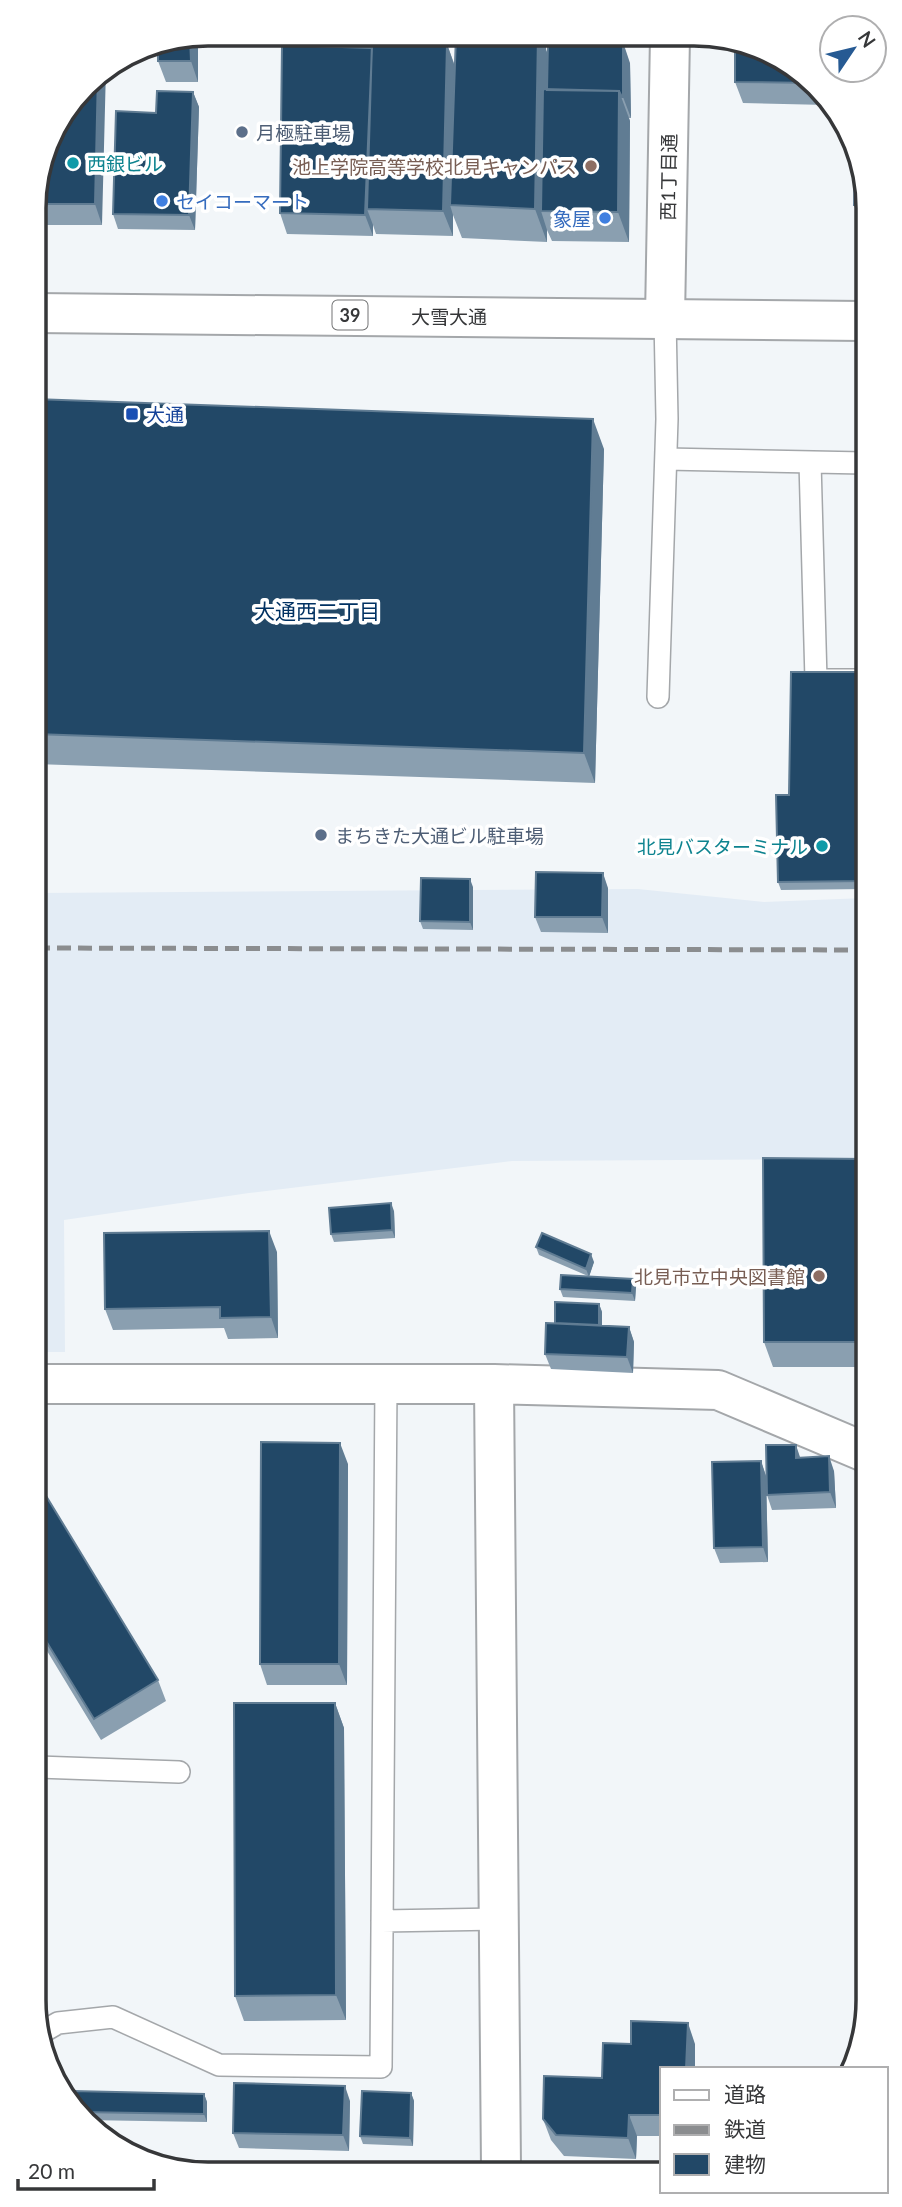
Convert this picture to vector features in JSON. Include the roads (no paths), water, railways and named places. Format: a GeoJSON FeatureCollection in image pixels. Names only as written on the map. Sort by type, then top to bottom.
{"type":"FeatureCollection","features":[{"type":"Feature","properties":{"kind":"main road","name":"西1丁目通"},"geometry":{"type":"LineString","coordinates":[[665,318],[670,46]]}},
{"type":"Feature","properties":{"kind":"main road","name":"大雪大通"},"geometry":{"type":"LineString","coordinates":[[46,313],[856,321]]}},
{"type":"Feature","properties":{"kind":"main road"},"geometry":{"type":"LineString","coordinates":[[46,1384],[494,1384],[718,1390],[856,1448]]}},
{"type":"Feature","properties":{"kind":"main road"},"geometry":{"type":"LineString","coordinates":[[494,1384],[501,2162]]}},
{"type":"Feature","properties":{"kind":"lane"},"geometry":{"type":"LineString","coordinates":[[659,697],[666,459],[665,318]]}},
{"type":"Feature","properties":{"kind":"lane"},"geometry":{"type":"LineString","coordinates":[[666,459],[856,463]]}},
{"type":"Feature","properties":{"kind":"lane"},"geometry":{"type":"LineString","coordinates":[[810,461],[816,680],[856,680]]}},
{"type":"Feature","properties":{"kind":"lane"},"geometry":{"type":"LineString","coordinates":[[49,2028],[58,2023],[113,2017],[219,2065],[381,2067],[386,1384]]}},
{"type":"Feature","properties":{"kind":"lane"},"geometry":{"type":"LineString","coordinates":[[46,1767],[179,1772]]}},
{"type":"Feature","properties":{"kind":"lane"},"geometry":{"type":"LineString","coordinates":[[382,1921],[499,1920]]}},
{"type":"Feature","properties":{"kind":"railway"},"geometry":{"type":"LineString","coordinates":[[46,948],[856,950]]}},
{"type":"Feature","properties":{"kind":"place","name":"月極駐車場"},"geometry":{"type":"Point","coordinates":[242,132]}},
{"type":"Feature","properties":{"kind":"place","name":"西銀ビル"},"geometry":{"type":"Point","coordinates":[73,163]}},
{"type":"Feature","properties":{"kind":"place","name":"池上学院高等学校北見キャンパス"},"geometry":{"type":"Point","coordinates":[591,166]}},
{"type":"Feature","properties":{"kind":"place","name":"セイコーマート"},"geometry":{"type":"Point","coordinates":[162,201]}},
{"type":"Feature","properties":{"kind":"place","name":"象屋"},"geometry":{"type":"Point","coordinates":[605,218]}},
{"type":"Feature","properties":{"kind":"place","name":"大通"},"geometry":{"type":"Point","coordinates":[132,414]}},
{"type":"Feature","properties":{"kind":"place","name":"まちきた大通ビル駐車場"},"geometry":{"type":"Point","coordinates":[321,835]}},
{"type":"Feature","properties":{"kind":"place","name":"北見バスターミナル"},"geometry":{"type":"Point","coordinates":[822,846]}},
{"type":"Feature","properties":{"kind":"place","name":"北見市立中央図書館"},"geometry":{"type":"Point","coordinates":[819,1276]}},
{"type":"Feature","properties":{"kind":"district","name":"大通西二丁目"},"geometry":{"type":"Point","coordinates":[317,610]}}]}
